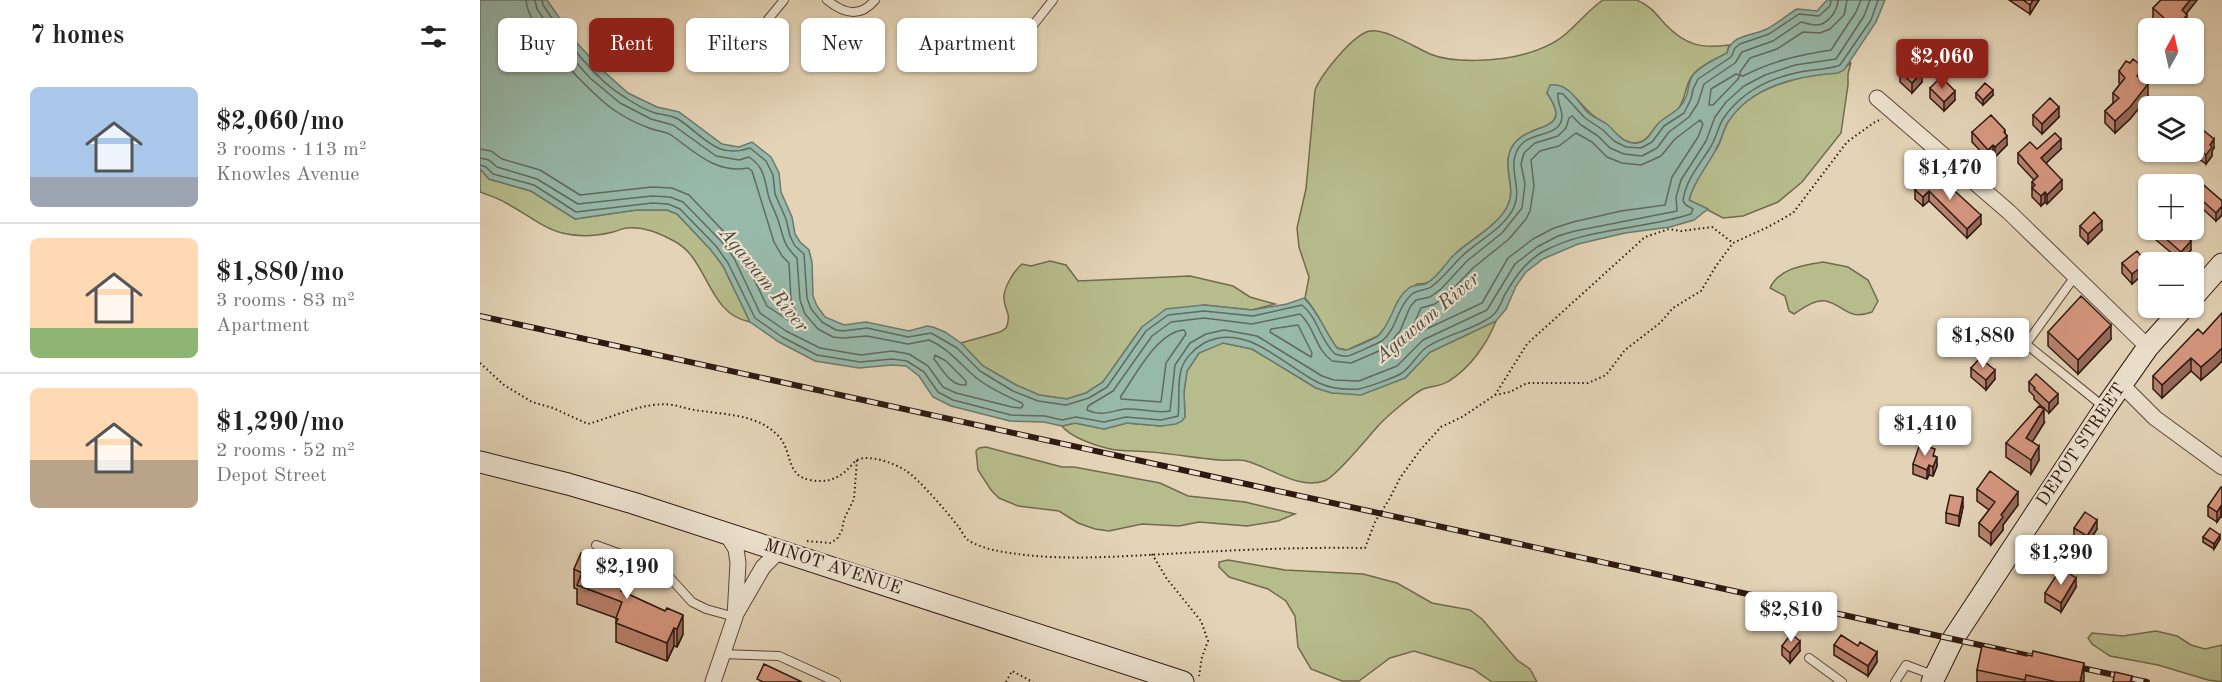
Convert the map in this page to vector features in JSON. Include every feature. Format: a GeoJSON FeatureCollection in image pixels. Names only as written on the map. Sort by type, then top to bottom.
{"type":"FeatureCollection","features":[{"type":"Feature","properties":{"kind":"main road"},"geometry":{"type":"LineString","coordinates":[[2204,284],[2222,264]]}},
{"type":"Feature","properties":{"kind":"main road","name":"DEPOT STREET"},"geometry":{"type":"LineString","coordinates":[[1933,679],[1953,639],[2121,384],[2148,347],[2174,318]]}},
{"type":"Feature","properties":{"kind":"main road","name":"MINOT AVENUE"},"geometry":{"type":"LineString","coordinates":[[480,462],[568,484],[726,533],[1183,682]]}},
{"type":"Feature","properties":{"kind":"street"},"geometry":{"type":"LineString","coordinates":[[1877,98],[2009,212],[2148,347]]}},
{"type":"Feature","properties":{"kind":"street"},"geometry":{"type":"LineString","coordinates":[[2121,384],[2155,418],[2222,467]]}},
{"type":"Feature","properties":{"kind":"street"},"geometry":{"type":"LineString","coordinates":[[726,533],[736,549],[738,559],[735,617]]}},
{"type":"Feature","properties":{"kind":"street"},"geometry":{"type":"LineString","coordinates":[[713,682],[735,617],[763,567],[782,551]]}},
{"type":"Feature","properties":{"kind":"lane"},"geometry":{"type":"LineString","coordinates":[[769,18],[784,0]]}},
{"type":"Feature","properties":{"kind":"lane"},"geometry":{"type":"LineString","coordinates":[[827,0],[840,10],[855,13],[869,7],[875,0]]}},
{"type":"Feature","properties":{"kind":"lane"},"geometry":{"type":"LineString","coordinates":[[1037,20],[1053,0]]}},
{"type":"Feature","properties":{"kind":"lane"},"geometry":{"type":"LineString","coordinates":[[2076,276],[2026,344],[2105,408]]}},
{"type":"Feature","properties":{"kind":"lane"},"geometry":{"type":"LineString","coordinates":[[596,545],[662,569],[692,602],[706,609],[735,617]]}},
{"type":"Feature","properties":{"kind":"lane"},"geometry":{"type":"LineString","coordinates":[[722,654],[779,656],[836,682]]}},
{"type":"Feature","properties":{"kind":"lane"},"geometry":{"type":"LineString","coordinates":[[1809,658],[1842,682]]}},
{"type":"Feature","properties":{"kind":"lane"},"geometry":{"type":"LineString","coordinates":[[1895,682],[1906,664],[1933,679]]}},
{"type":"Feature","properties":{"kind":"path"},"geometry":{"type":"LineString","coordinates":[[480,363],[504,385],[532,402],[553,408],[588,424],[650,406],[672,403],[699,411],[749,419],[771,428],[782,440],[795,474],[807,480],[823,482],[840,477],[857,460],[878,459],[904,470],[916,480],[957,524],[968,540],[986,548],[1008,553],[1043,556],[1365,548],[1375,522],[1401,478],[1421,449],[1441,427],[1462,417],[1495,395],[1510,392],[1527,383],[1588,383],[1606,375],[1625,350],[1660,323],[1673,308],[1701,291],[1733,243],[1793,213],[1847,142],[1875,122],[1895,115]]}},
{"type":"Feature","properties":{"kind":"path"},"geometry":{"type":"LineString","coordinates":[[1495,395],[1527,344],[1644,237],[1669,229],[1681,231],[1712,227],[1733,243]]}},
{"type":"Feature","properties":{"kind":"path"},"geometry":{"type":"LineString","coordinates":[[782,551],[806,541],[830,543],[837,539],[854,499],[857,460]]}},
{"type":"Feature","properties":{"kind":"path"},"geometry":{"type":"LineString","coordinates":[[1152,554],[1167,579],[1201,621],[1208,641],[1202,657],[1199,682]]}},
{"type":"Feature","properties":{"kind":"path"},"geometry":{"type":"LineString","coordinates":[[1006,682],[1012,671],[1033,682]]}},
{"type":"Feature","properties":{"kind":"green space"},"geometry":{"type":"Polygon","coordinates":[[[1603,0],[1641,2],[1680,37],[1702,46],[1729,45],[1727,53],[1695,72],[1681,105],[1640,142],[1629,142],[1621,138],[1590,113],[1577,99],[1547,93],[1555,107],[1556,116],[1552,122],[1516,141],[1510,151],[1508,165],[1511,192],[1504,212],[1486,230],[1458,251],[1431,281],[1417,284],[1398,301],[1388,324],[1378,336],[1347,350],[1337,348],[1305,298],[1309,277],[1299,247],[1297,228],[1306,189],[1315,90],[1318,83],[1355,39],[1370,31],[1384,33],[1440,57],[1490,60],[1525,54],[1559,39],[1603,0]]]}},
{"type":"Feature","properties":{"kind":"green space"},"geometry":{"type":"Polygon","coordinates":[[[1851,62],[1841,133],[1802,182],[1778,202],[1743,216],[1723,218],[1689,200],[1697,180],[1719,145],[1728,122],[1750,98],[1779,84],[1840,70],[1851,62]]]}},
{"type":"Feature","properties":{"kind":"green space"},"geometry":{"type":"Polygon","coordinates":[[[480,169],[489,179],[531,191],[575,219],[636,210],[667,210],[677,214],[723,266],[750,322],[736,317],[725,308],[716,298],[695,260],[686,249],[674,241],[638,228],[588,235],[555,231],[503,201],[480,192],[480,169]]]}},
{"type":"Feature","properties":{"kind":"green space"},"geometry":{"type":"Polygon","coordinates":[[[1050,261],[1066,265],[1078,281],[1190,276],[1233,286],[1250,297],[1275,304],[1252,310],[1204,305],[1142,327],[1103,382],[1086,393],[1067,399],[1039,395],[983,366],[961,343],[1000,332],[1006,328],[1008,316],[1004,295],[1013,275],[1022,264],[1031,266],[1050,261]]]}},
{"type":"Feature","properties":{"kind":"green space"},"geometry":{"type":"Polygon","coordinates":[[[1823,262],[1848,267],[1868,280],[1878,301],[1872,312],[1852,314],[1833,303],[1818,301],[1794,314],[1789,311],[1785,296],[1770,288],[1779,276],[1786,272],[1800,266],[1823,262]]]}},
{"type":"Feature","properties":{"kind":"green space"},"geometry":{"type":"Polygon","coordinates":[[[1496,321],[1483,347],[1457,376],[1446,383],[1423,389],[1406,401],[1382,422],[1335,473],[1324,481],[1304,483],[1243,460],[1219,460],[1110,449],[1077,437],[1062,426],[1075,423],[1104,429],[1127,423],[1161,426],[1185,417],[1184,392],[1187,371],[1199,353],[1223,343],[1252,349],[1316,388],[1332,393],[1405,378],[1430,352],[1496,321]]]}},
{"type":"Feature","properties":{"kind":"green space"},"geometry":{"type":"Polygon","coordinates":[[[986,447],[1062,467],[1074,467],[1160,483],[1188,496],[1245,502],[1295,514],[1278,521],[1247,526],[1199,522],[1179,526],[1142,524],[1109,531],[1095,529],[1078,523],[1059,511],[1018,506],[999,498],[978,470],[976,451],[986,447]]]}},
{"type":"Feature","properties":{"kind":"green space"},"geometry":{"type":"Polygon","coordinates":[[[1228,560],[1285,570],[1363,574],[1397,583],[1432,603],[1470,610],[1482,619],[1517,660],[1530,669],[1537,682],[1492,682],[1473,669],[1414,651],[1390,658],[1359,681],[1342,681],[1311,669],[1298,647],[1295,616],[1286,601],[1268,589],[1229,577],[1219,567],[1219,562],[1228,560]]]}},
{"type":"Feature","properties":{"kind":"green space"},"geometry":{"type":"Polygon","coordinates":[[[2156,631],[2177,636],[2191,645],[2205,649],[2222,645],[2222,682],[2158,665],[2110,656],[2092,644],[2088,638],[2092,633],[2123,636],[2156,631]]]}},
{"type":"Feature","properties":{"kind":"water","name":"Agawam River"},"geometry":{"type":"Polygon","coordinates":[[[480,0],[547,0],[559,18],[498,18],[498,72],[577,72],[577,43],[589,56],[589,72],[604,72],[628,93],[657,107],[679,112],[722,144],[739,147],[752,142],[771,157],[779,173],[781,192],[792,217],[795,234],[809,250],[812,262],[813,296],[825,317],[844,325],[866,322],[909,331],[927,326],[933,327],[961,343],[983,366],[1016,385],[1039,395],[1067,399],[1086,393],[1103,382],[1142,327],[1166,309],[1204,305],[1252,310],[1287,304],[1304,298],[1337,348],[1346,350],[1377,337],[1387,324],[1403,293],[1412,286],[1425,284],[1432,279],[1451,258],[1490,227],[1503,213],[1508,205],[1511,191],[1508,162],[1512,147],[1528,133],[1553,121],[1556,115],[1547,93],[1550,85],[1557,85],[1567,90],[1588,113],[1608,125],[1621,138],[1633,143],[1642,142],[1658,124],[1681,105],[1696,71],[1727,53],[1733,42],[1743,36],[1767,29],[1797,9],[1817,11],[1827,0],[1885,0],[1876,22],[1844,70],[1777,85],[1750,99],[1738,109],[1728,122],[1719,144],[1691,193],[1689,200],[1708,209],[1694,220],[1670,227],[1625,233],[1578,244],[1543,259],[1526,272],[1516,286],[1506,309],[1496,321],[1430,352],[1405,378],[1361,395],[1332,393],[1316,388],[1252,349],[1223,343],[1199,353],[1187,371],[1184,392],[1185,417],[1176,424],[1161,426],[1127,423],[1104,429],[1075,423],[1062,426],[1044,422],[1010,421],[951,406],[933,397],[919,376],[906,366],[859,368],[815,361],[779,342],[750,322],[723,266],[677,214],[667,210],[636,210],[575,219],[531,191],[489,179],[480,169],[480,0]]]}},
{"type":"Feature","properties":{"kind":"building"},"geometry":{"type":"Polygon","coordinates":[[[2023,0],[2033,0],[2030,5],[2023,0]]]}},
{"type":"Feature","properties":{"kind":"building"},"geometry":{"type":"Polygon","coordinates":[[[2161,0],[2190,0],[2182,10],[2187,15],[2184,18],[2164,18],[2153,8],[2161,0]]]}},
{"type":"Feature","properties":{"kind":"building"},"geometry":{"type":"Polygon","coordinates":[[[2133,59],[2138,63],[2138,84],[2148,84],[2130,107],[2115,121],[2105,111],[2119,98],[2113,93],[2125,78],[2119,71],[2126,61],[2130,63],[2133,59]]]}},
{"type":"Feature","properties":{"kind":"building"},"geometry":{"type":"Polygon","coordinates":[[[1910,61],[1922,72],[1912,83],[1900,72],[1910,61]]]}},
{"type":"Feature","properties":{"kind":"building"},"geometry":{"type":"Polygon","coordinates":[[[1941,77],[1955,91],[1944,102],[1930,88],[1941,77]]]}},
{"type":"Feature","properties":{"kind":"building"},"geometry":{"type":"Polygon","coordinates":[[[1985,83],[1993,90],[1983,100],[1976,93],[1985,83]]]}},
{"type":"Feature","properties":{"kind":"building"},"geometry":{"type":"Polygon","coordinates":[[[2050,98],[2059,107],[2042,124],[2033,115],[2050,98]]]}},
{"type":"Feature","properties":{"kind":"building"},"geometry":{"type":"Polygon","coordinates":[[[1991,115],[2005,130],[2007,136],[1988,150],[1972,132],[1991,115]]]}},
{"type":"Feature","properties":{"kind":"building"},"geometry":{"type":"Polygon","coordinates":[[[2204,131],[2214,139],[2206,155],[2204,153],[2204,131]]]}},
{"type":"Feature","properties":{"kind":"building"},"geometry":{"type":"Polygon","coordinates":[[[2055,133],[2061,139],[2041,158],[2062,180],[2047,195],[2045,192],[2041,196],[2032,188],[2035,185],[2032,182],[2038,176],[2018,153],[2030,142],[2037,149],[2055,133]]]}},
{"type":"Feature","properties":{"kind":"building"},"geometry":{"type":"Polygon","coordinates":[[[1930,176],[1939,185],[1942,182],[1947,184],[1981,215],[1967,229],[1929,191],[1923,197],[1915,190],[1930,176]]]}},
{"type":"Feature","properties":{"kind":"building"},"geometry":{"type":"Polygon","coordinates":[[[2204,185],[2222,201],[2222,206],[2216,213],[2204,202],[2204,185]]]}},
{"type":"Feature","properties":{"kind":"building"},"geometry":{"type":"Polygon","coordinates":[[[2094,212],[2102,221],[2088,234],[2080,226],[2094,212]]]}},
{"type":"Feature","properties":{"kind":"building"},"geometry":{"type":"Polygon","coordinates":[[[2167,240],[2191,241],[2181,252],[2167,240]]]}},
{"type":"Feature","properties":{"kind":"building"},"geometry":{"type":"Polygon","coordinates":[[[2138,252],[2138,269],[2132,274],[2122,263],[2138,252]]]}},
{"type":"Feature","properties":{"kind":"building"},"geometry":{"type":"Polygon","coordinates":[[[2081,296],[2111,325],[2078,360],[2048,332],[2081,296]]]}},
{"type":"Feature","properties":{"kind":"building"},"geometry":{"type":"Polygon","coordinates":[[[2222,313],[2222,348],[2201,367],[2191,358],[2162,385],[2153,376],[2198,329],[2203,334],[2222,313]]]}},
{"type":"Feature","properties":{"kind":"building"},"geometry":{"type":"Polygon","coordinates":[[[1980,358],[1995,370],[1986,380],[1971,368],[1980,358]]]}},
{"type":"Feature","properties":{"kind":"building"},"geometry":{"type":"Polygon","coordinates":[[[2036,374],[2058,394],[2049,403],[2029,382],[2036,374]]]}},
{"type":"Feature","properties":{"kind":"building"},"geometry":{"type":"Polygon","coordinates":[[[2039,406],[2044,409],[2026,438],[2039,446],[2031,460],[2006,443],[2039,406]]]}},
{"type":"Feature","properties":{"kind":"building"},"geometry":{"type":"Polygon","coordinates":[[[1920,444],[1935,449],[1933,456],[1937,457],[1933,467],[1929,465],[1927,470],[1913,464],[1920,444]]]}},
{"type":"Feature","properties":{"kind":"building"},"geometry":{"type":"Polygon","coordinates":[[[1990,471],[2018,492],[1991,533],[1979,523],[1995,502],[1977,489],[1990,471]]]}},
{"type":"Feature","properties":{"kind":"building"},"geometry":{"type":"Polygon","coordinates":[[[2221,487],[2222,507],[2217,512],[2208,506],[2221,487]]]}},
{"type":"Feature","properties":{"kind":"building"},"geometry":{"type":"Polygon","coordinates":[[[1950,495],[1963,497],[1959,516],[1946,513],[1950,495]]]}},
{"type":"Feature","properties":{"kind":"building"},"geometry":{"type":"Polygon","coordinates":[[[2085,512],[2097,520],[2087,536],[2074,528],[2085,512]]]}},
{"type":"Feature","properties":{"kind":"building"},"geometry":{"type":"Polygon","coordinates":[[[2210,528],[2220,535],[2214,544],[2203,537],[2210,528]]]}},
{"type":"Feature","properties":{"kind":"building"},"geometry":{"type":"Polygon","coordinates":[[[581,553],[630,572],[621,591],[665,611],[667,608],[683,615],[667,643],[616,623],[622,602],[577,585],[582,573],[574,569],[581,553]]]}},
{"type":"Feature","properties":{"kind":"building"},"geometry":{"type":"Polygon","coordinates":[[[2061,568],[2076,578],[2061,603],[2045,593],[2061,568]]]}},
{"type":"Feature","properties":{"kind":"building"},"geometry":{"type":"Polygon","coordinates":[[[1791,634],[1800,641],[1790,653],[1782,646],[1791,634]]]}},
{"type":"Feature","properties":{"kind":"building"},"geometry":{"type":"Polygon","coordinates":[[[1841,635],[1858,646],[1860,642],[1877,652],[1868,666],[1834,645],[1841,635]]]}},
{"type":"Feature","properties":{"kind":"building"},"geometry":{"type":"Polygon","coordinates":[[[1982,646],[2027,656],[2032,656],[2033,651],[2084,663],[2080,682],[2057,682],[2026,675],[2025,680],[1977,670],[1982,646]]]}},
{"type":"Feature","properties":{"kind":"building"},"geometry":{"type":"Polygon","coordinates":[[[764,664],[802,682],[763,682],[757,679],[764,664]]]}},
{"type":"Feature","properties":{"kind":"building"},"geometry":{"type":"Polygon","coordinates":[[[2115,672],[2132,676],[2130,682],[2113,682],[2115,672]]]}},
{"type":"Feature","properties":{"kind":"railway"},"geometry":{"type":"LineString","coordinates":[[480,316],[2044,659]]}},
{"type":"Feature","properties":{"kind":"railway"},"geometry":{"type":"LineString","coordinates":[[2068,665],[2147,682]]}}]}
